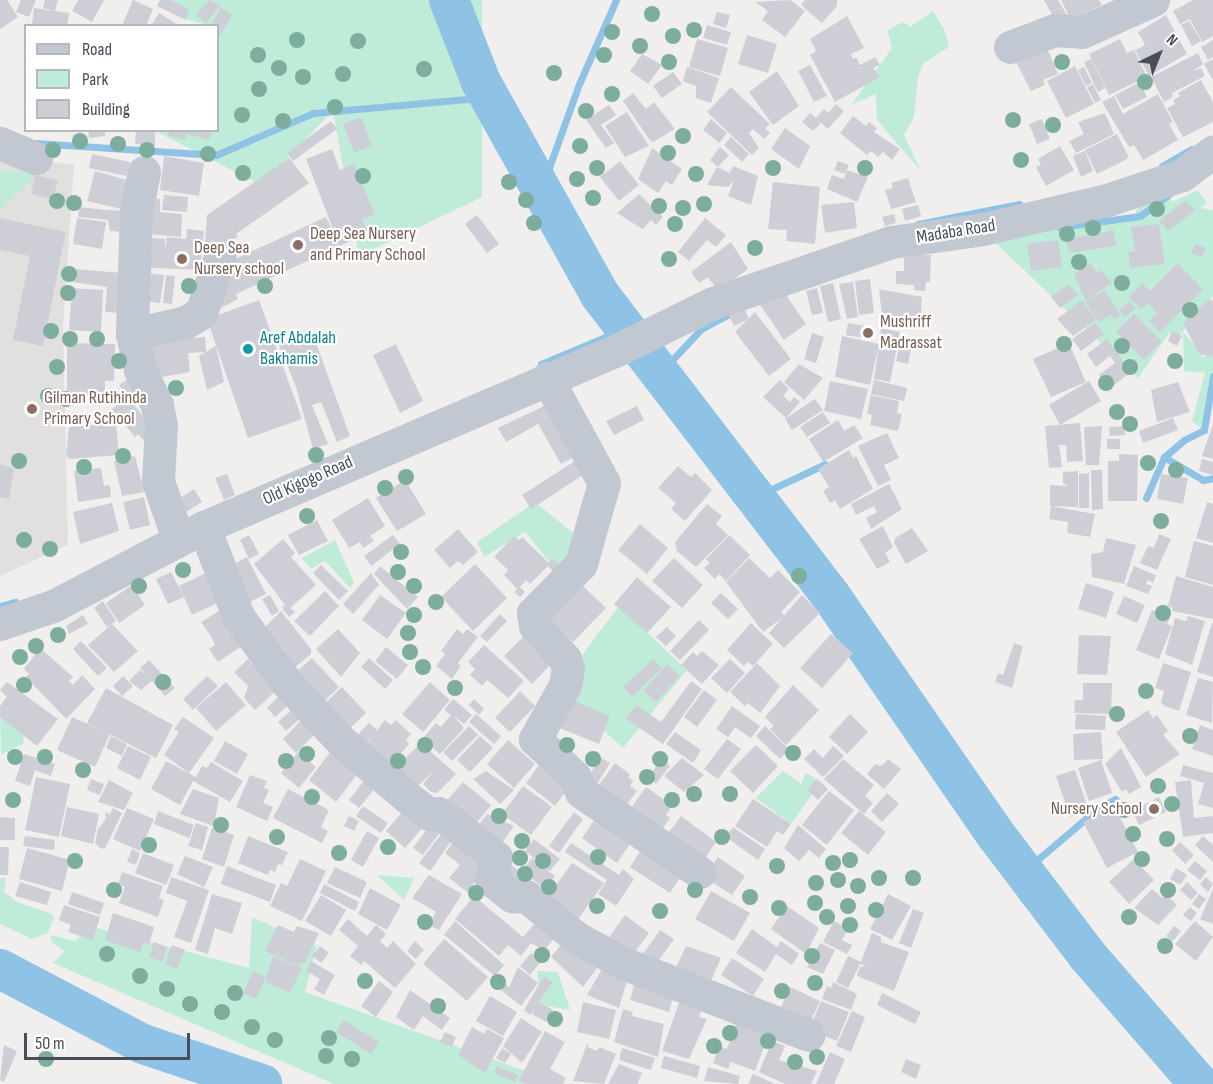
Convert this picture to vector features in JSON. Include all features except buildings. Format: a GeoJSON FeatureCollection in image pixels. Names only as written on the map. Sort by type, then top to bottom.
{"type":"FeatureCollection","features":[{"type":"Feature","properties":{"kind":"street"},"geometry":{"type":"LineString","coordinates":[[1010,46],[1055,30],[1082,32],[1153,0]]}},
{"type":"Feature","properties":{"kind":"street"},"geometry":{"type":"LineString","coordinates":[[0,143],[36,158]]}},
{"type":"Feature","properties":{"kind":"street","name":"Madaba Road"},"geometry":{"type":"LineString","coordinates":[[621,348],[697,311],[891,242],[983,229],[1107,200],[1182,175],[1213,152]]}},
{"type":"Feature","properties":{"kind":"street"},"geometry":{"type":"LineString","coordinates":[[144,172],[136,212],[132,333],[140,370],[157,405],[161,426],[158,481],[191,533],[239,618],[288,684],[342,742],[407,797],[429,814],[449,820],[496,857],[491,879],[512,896],[527,897],[577,938],[623,963],[809,1035]]}},
{"type":"Feature","properties":{"kind":"street"},"geometry":{"type":"LineString","coordinates":[[132,333],[186,322],[201,313],[220,257]]}},
{"type":"Feature","properties":{"kind":"street","name":"Old Kigogo Road"},"geometry":{"type":"LineString","coordinates":[[0,624],[53,606],[191,533],[621,348]]}},
{"type":"Feature","properties":{"kind":"street"},"geometry":{"type":"LineString","coordinates":[[547,378],[604,483],[581,564],[563,587],[533,613],[535,626],[565,659],[568,669],[565,685],[535,739],[575,777],[581,792],[651,836],[699,873]]}},
{"type":"Feature","properties":{"kind":"shaded area","name":"Gilman Rutihinda Primary School"},"geometry":{"type":"Polygon","coordinates":[[[0,159],[74,164],[63,327],[68,545],[0,576],[0,159]]]}},
{"type":"Feature","properties":{"kind":"green space"},"geometry":{"type":"Polygon","coordinates":[[[166,0],[482,0],[482,197],[359,256],[333,111],[261,185],[157,132],[219,132],[219,32],[223,29],[219,28],[219,24],[204,24],[178,17],[166,0]]]}},
{"type":"Feature","properties":{"kind":"green space"},"geometry":{"type":"Polygon","coordinates":[[[933,11],[945,31],[949,47],[924,63],[918,77],[914,117],[904,135],[921,171],[877,120],[876,94],[851,105],[892,48],[887,30],[903,22],[910,27],[933,11]]]}},
{"type":"Feature","properties":{"kind":"green space"},"geometry":{"type":"Polygon","coordinates":[[[0,171],[39,172],[0,210],[0,171]]]}},
{"type":"Feature","properties":{"kind":"green space"},"geometry":{"type":"Polygon","coordinates":[[[1198,190],[1207,203],[1201,208],[1213,210],[1213,296],[1180,335],[1170,332],[1138,378],[989,237],[1135,214],[1142,197],[1168,192],[1172,202],[1198,190]]]}},
{"type":"Feature","properties":{"kind":"green space"},"geometry":{"type":"Polygon","coordinates":[[[1183,331],[1204,358],[1213,340],[1213,389],[1208,389],[1206,432],[1192,421],[1205,373],[1184,371],[1183,331]]]}},
{"type":"Feature","properties":{"kind":"green space"},"geometry":{"type":"Polygon","coordinates":[[[535,502],[577,536],[560,575],[525,532],[484,557],[477,542],[535,502]]]}},
{"type":"Feature","properties":{"kind":"green space"},"geometry":{"type":"Polygon","coordinates":[[[335,540],[354,582],[350,588],[325,561],[311,569],[302,558],[335,540]]]}},
{"type":"Feature","properties":{"kind":"green space"},"geometry":{"type":"Polygon","coordinates":[[[619,606],[687,670],[623,748],[570,700],[576,663],[619,606]]]}},
{"type":"Feature","properties":{"kind":"green space"},"geometry":{"type":"Polygon","coordinates":[[[0,706],[25,727],[23,744],[1,754],[0,706]]]}},
{"type":"Feature","properties":{"kind":"green space"},"geometry":{"type":"Polygon","coordinates":[[[783,771],[801,784],[806,773],[821,782],[791,824],[756,798],[783,771]]]}},
{"type":"Feature","properties":{"kind":"green space"},"geometry":{"type":"Polygon","coordinates":[[[377,875],[414,878],[404,900],[377,875]]]}},
{"type":"Feature","properties":{"kind":"green space"},"geometry":{"type":"Polygon","coordinates":[[[0,878],[6,878],[4,892],[17,902],[52,914],[54,918],[48,933],[32,939],[0,924],[0,878]]]}},
{"type":"Feature","properties":{"kind":"green space"},"geometry":{"type":"Polygon","coordinates":[[[252,917],[317,946],[305,992],[562,1084],[334,1084],[53,963],[65,951],[51,942],[51,935],[75,941],[90,926],[249,968],[252,917]]]}},
{"type":"Feature","properties":{"kind":"green space"},"geometry":{"type":"Polygon","coordinates":[[[537,971],[558,972],[570,1010],[541,1005],[537,971]]]}},
{"type":"Feature","properties":{"kind":"waterway"},"geometry":{"type":"LineString","coordinates":[[449,0],[481,82],[600,295],[831,596],[996,835],[1087,955],[1199,1084]]}},
{"type":"Feature","properties":{"kind":"waterway"},"geometry":{"type":"LineString","coordinates":[[541,190],[579,84],[616,0]]}},
{"type":"Feature","properties":{"kind":"waterway"},"geometry":{"type":"LineString","coordinates":[[35,143],[216,155],[313,113],[489,97]]}},
{"type":"Feature","properties":{"kind":"waterway"},"geometry":{"type":"LineString","coordinates":[[1162,166],[1191,149]]}},
{"type":"Feature","properties":{"kind":"waterway"},"geometry":{"type":"LineString","coordinates":[[1059,227],[1140,216],[1169,194]]}},
{"type":"Feature","properties":{"kind":"waterway"},"geometry":{"type":"LineString","coordinates":[[918,224],[1019,204]]}},
{"type":"Feature","properties":{"kind":"waterway"},"geometry":{"type":"LineString","coordinates":[[660,373],[701,329],[733,312]]}},
{"type":"Feature","properties":{"kind":"waterway"},"geometry":{"type":"LineString","coordinates":[[541,364],[636,324]]}},
{"type":"Feature","properties":{"kind":"waterway"},"geometry":{"type":"LineString","coordinates":[[1146,498],[1164,457],[1184,440],[1204,430],[1213,376]]}},
{"type":"Feature","properties":{"kind":"waterway"},"geometry":{"type":"LineString","coordinates":[[1164,457],[1203,480],[1213,478]]}},
{"type":"Feature","properties":{"kind":"waterway"},"geometry":{"type":"LineString","coordinates":[[755,497],[825,464]]}},
{"type":"Feature","properties":{"kind":"waterway"},"geometry":{"type":"LineString","coordinates":[[0,606],[15,602]]}},
{"type":"Feature","properties":{"kind":"waterway"},"geometry":{"type":"LineString","coordinates":[[1024,871],[1097,809],[1115,799]]}},
{"type":"Feature","properties":{"kind":"waterway"},"geometry":{"type":"LineString","coordinates":[[0,969],[143,1044],[262,1084]]}},
{"type":"Feature","properties":{"kind":"place","name":"Deep Sea Nursery and Primary School"},"geometry":{"type":"Point","coordinates":[298,245]}},
{"type":"Feature","properties":{"kind":"place","name":"Deep Sea Nursery school"},"geometry":{"type":"Point","coordinates":[182,259]}},
{"type":"Feature","properties":{"kind":"place","name":"Mushriff Madrassat"},"geometry":{"type":"Point","coordinates":[868,333]}},
{"type":"Feature","properties":{"kind":"place","name":"Aref Abdalah Bakhamis"},"geometry":{"type":"Point","coordinates":[248,349]}},
{"type":"Feature","properties":{"kind":"place","name":"Gilman Rutihinda Primary School"},"geometry":{"type":"Point","coordinates":[32,409]}},
{"type":"Feature","properties":{"kind":"place","name":"Nursery School"},"geometry":{"type":"Point","coordinates":[1154,809]}}]}
